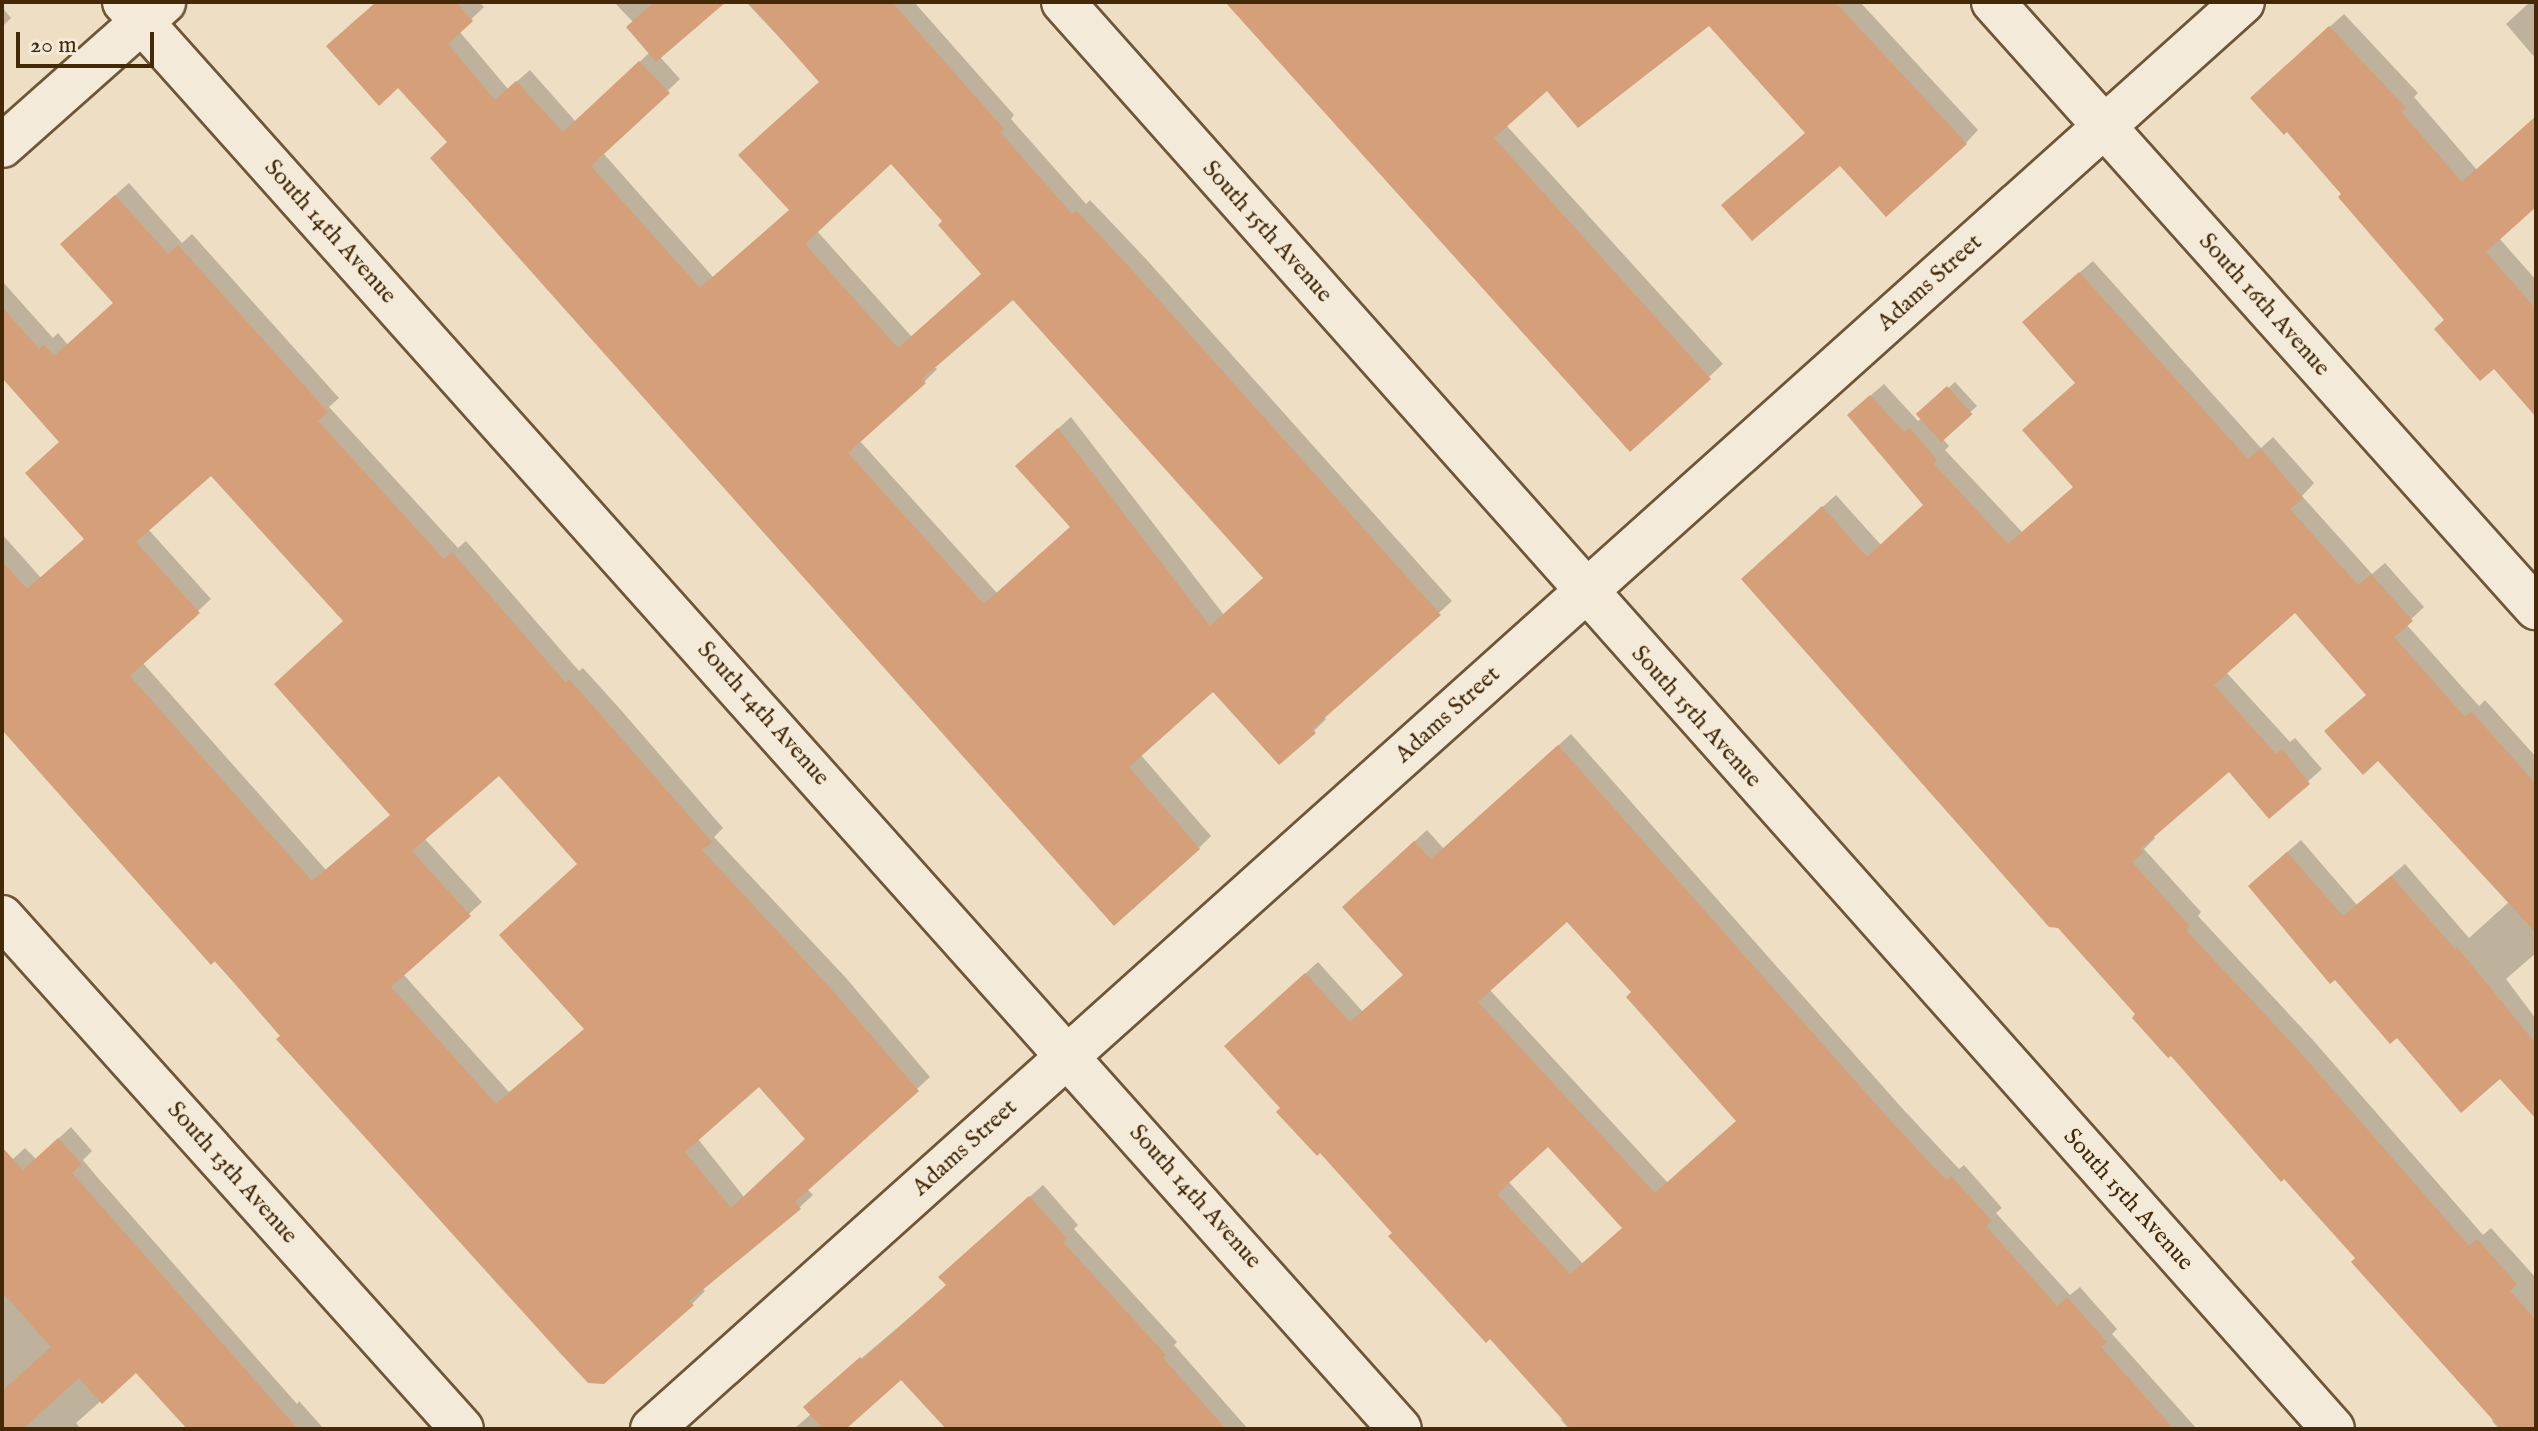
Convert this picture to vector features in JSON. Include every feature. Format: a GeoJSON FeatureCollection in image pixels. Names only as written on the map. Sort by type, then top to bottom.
{"type":"FeatureCollection","features":[{"type":"Feature","properties":{"kind":"street","name":"South 15th Avenue"},"geometry":{"type":"LineString","coordinates":[[1063,2],[2333,1429]]}},
{"type":"Feature","properties":{"kind":"street","name":"South 16th Avenue"},"geometry":{"type":"LineString","coordinates":[[1993,2],[2536,608]]}},
{"type":"Feature","properties":{"kind":"street","name":"Adams Street"},"geometry":{"type":"LineString","coordinates":[[652,1429],[2243,2]]}},
{"type":"Feature","properties":{"kind":"street"},"geometry":{"type":"LineString","coordinates":[[2,146],[143,9]]}},
{"type":"Feature","properties":{"kind":"street","name":"South 14th Avenue"},"geometry":{"type":"LineString","coordinates":[[143,9],[1400,1429]]}},
{"type":"Feature","properties":{"kind":"street","name":"South 13th Avenue"},"geometry":{"type":"LineString","coordinates":[[2,917],[462,1429]]}},
{"type":"Feature","properties":{"kind":"building"},"geometry":{"type":"Polygon","coordinates":[[[376,2],[456,2],[473,21],[448,44],[495,100],[516,81],[563,132],[639,61],[670,93],[591,166],[700,288],[789,210],[738,155],[819,82],[748,2],[892,2],[1004,129],[1000,132],[1072,214],[1077,211],[1133,271],[1441,615],[1312,729],[1316,733],[1279,765],[1213,692],[1129,767],[1200,849],[1114,926],[430,158],[447,142],[398,88],[379,106],[326,46],[376,2]],[[891,164],[805,244],[898,348],[981,274],[938,225],[942,221],[891,164]],[[1013,300],[922,379],[926,383],[848,453],[984,604],[1070,527],[1015,466],[1058,428],[1210,626],[1263,578],[1013,300]]]}},
{"type":"Feature","properties":{"kind":"building"},"geometry":{"type":"Polygon","coordinates":[[[654,2],[726,2],[656,62],[626,27],[654,2]]]}},
{"type":"Feature","properties":{"kind":"building"},"geometry":{"type":"Polygon","coordinates":[[[1225,2],[1835,2],[1967,144],[1886,217],[1840,166],[1752,241],[1721,205],[1805,133],[1709,26],[1578,128],[1547,91],[1494,138],[1711,379],[1630,452],[1225,2]]]}},
{"type":"Feature","properties":{"kind":"building"},"geometry":{"type":"Polygon","coordinates":[[[2329,26],[2406,108],[2401,112],[2462,182],[2536,116],[2536,207],[2486,252],[2536,309],[2536,417],[2494,369],[2480,381],[2434,329],[2444,320],[2338,197],[2341,194],[2287,132],[2284,135],[2250,98],[2329,26]]]}},
{"type":"Feature","properties":{"kind":"building"},"geometry":{"type":"Polygon","coordinates":[[[115,195],[168,254],[178,245],[328,412],[318,421],[444,559],[452,552],[566,683],[569,679],[712,842],[702,850],[833,991],[919,1091],[795,1202],[801,1209],[689,1301],[694,1305],[604,1384],[588,1383],[560,1353],[276,1039],[280,1036],[215,961],[211,965],[2,730],[2,561],[27,589],[84,539],[25,473],[59,442],[2,378],[2,307],[39,349],[44,345],[54,356],[113,303],[60,244],[115,195]],[[211,476],[136,542],[200,613],[130,676],[312,881],[390,815],[274,684],[343,621],[211,476]],[[499,776],[412,851],[471,916],[391,987],[496,1104],[584,1029],[499,935],[577,864],[499,776]],[[759,1087],[685,1152],[731,1208],[805,1139],[759,1087]]]}},
{"type":"Feature","properties":{"kind":"building"},"geometry":{"type":"Polygon","coordinates":[[[2079,272],[2248,459],[2260,448],[2303,498],[2290,509],[2358,585],[2371,574],[2413,621],[2394,637],[2465,717],[2471,711],[2536,784],[2536,933],[2378,761],[2363,775],[2324,731],[2366,695],[2295,613],[2214,685],[2276,754],[2282,749],[2310,784],[2269,819],[2229,772],[2140,849],[2144,852],[2132,862],[2190,926],[2186,930],[2300,1052],[2469,1246],[2477,1239],[2517,1284],[2510,1291],[2536,1320],[2536,1429],[2501,1429],[2351,1262],[2355,1258],[2284,1179],[2281,1182],[2171,1056],[2168,1058],[2132,1018],[2135,1014],[2058,928],[2049,927],[1741,579],[1822,506],[1867,557],[1923,505],[1847,415],[1870,395],[1904,432],[1910,428],[1937,460],[1934,464],[2008,544],[2073,487],[2022,430],[2075,383],[2022,322],[2079,272]]]}},
{"type":"Feature","properties":{"kind":"building"},"geometry":{"type":"Polygon","coordinates":[[[1947,386],[1972,414],[1941,442],[1916,414],[1947,386]]]}},
{"type":"Feature","properties":{"kind":"building"},"geometry":{"type":"Polygon","coordinates":[[[1558,745],[1889,1119],[1946,1180],[1951,1176],[1992,1221],[1986,1226],[2057,1306],[2067,1297],[2107,1342],[2101,1347],[2174,1429],[1571,1429],[1490,1339],[1486,1343],[1388,1236],[1392,1233],[1320,1153],[1317,1156],[1276,1112],[1280,1108],[1224,1046],[1305,973],[1350,1022],[1403,975],[1342,907],[1414,841],[1431,859],[1558,745]],[[1567,922],[1478,1002],[1655,1193],[1736,1121],[1626,997],[1631,992],[1567,922]],[[1548,1147],[1497,1194],[1570,1274],[1622,1228],[1548,1147]]]}},
{"type":"Feature","properties":{"kind":"building"},"geometry":{"type":"Polygon","coordinates":[[[2287,852],[2343,916],[2391,876],[2455,949],[2457,947],[2536,1044],[2536,1119],[2500,1079],[2461,1113],[2397,1038],[2390,1044],[2335,980],[2330,984],[2248,886],[2287,852]]]}},
{"type":"Feature","properties":{"kind":"building"},"geometry":{"type":"Polygon","coordinates":[[[58,1138],[82,1164],[72,1173],[298,1429],[187,1429],[136,1373],[102,1404],[79,1378],[23,1429],[2,1429],[2,1391],[51,1347],[2,1292],[2,1147],[23,1170],[58,1138]]]}},
{"type":"Feature","properties":{"kind":"building"},"geometry":{"type":"Polygon","coordinates":[[[1029,1196],[1067,1238],[1063,1242],[1166,1355],[1163,1358],[1226,1429],[946,1429],[901,1380],[846,1429],[823,1429],[803,1407],[860,1357],[862,1360],[946,1285],[938,1277],[1029,1196]]]}}]}
